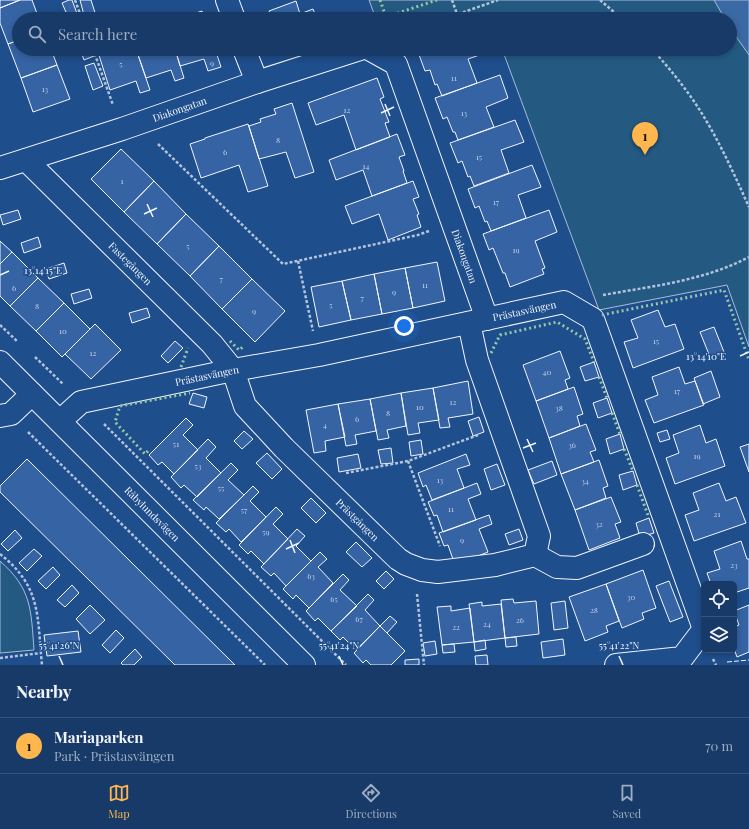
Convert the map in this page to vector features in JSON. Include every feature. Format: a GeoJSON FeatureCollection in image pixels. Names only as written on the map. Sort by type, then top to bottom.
{"type":"FeatureCollection","features":[{"type":"Feature","properties":{"kind":"street"},"geometry":{"type":"LineString","coordinates":[[227,0],[231,12]]}},
{"type":"Feature","properties":{"kind":"street"},"geometry":{"type":"LineString","coordinates":[[247,56],[257,82]]}},
{"type":"Feature","properties":{"kind":"street","name":"Diakongatan"},"geometry":{"type":"LineString","coordinates":[[8,161],[130,126],[257,82],[338,56]]}},
{"type":"Feature","properties":{"kind":"street","name":"Diakongatan"},"geometry":{"type":"LineString","coordinates":[[382,56],[396,64],[454,224],[478,321]]}},
{"type":"Feature","properties":{"kind":"street","name":"Fastegången"},"geometry":{"type":"LineString","coordinates":[[8,161],[212,344],[233,370]]}},
{"type":"Feature","properties":{"kind":"street","name":"Prästasvängen"},"geometry":{"type":"LineString","coordinates":[[81,402],[233,370],[319,355],[564,302],[593,319],[704,630],[682,658],[616,665]]}},
{"type":"Feature","properties":{"kind":"street"},"geometry":{"type":"LineString","coordinates":[[478,321],[477,360],[539,536],[535,555],[558,567],[577,568],[643,544]]}},
{"type":"Feature","properties":{"kind":"street","name":"Råbylundsvägen"},"geometry":{"type":"LineString","coordinates":[[0,362],[304,665]]}},
{"type":"Feature","properties":{"kind":"street","name":"Prästgången"},"geometry":{"type":"LineString","coordinates":[[233,370],[245,406],[315,479],[398,559],[406,564],[422,570],[438,572],[495,565],[535,555]]}},
{"type":"Feature","properties":{"kind":"street"},"geometry":{"type":"LineString","coordinates":[[6,415],[32,394]]}},
{"type":"Feature","properties":{"kind":"street"},"geometry":{"type":"LineString","coordinates":[[60,421],[81,402]]}},
{"type":"Feature","properties":{"kind":"path"},"geometry":{"type":"LineString","coordinates":[[75,0],[79,12]]}},
{"type":"Feature","properties":{"kind":"path"},"geometry":{"type":"LineString","coordinates":[[452,0],[456,12]]}},
{"type":"Feature","properties":{"kind":"path"},"geometry":{"type":"LineString","coordinates":[[463,12],[498,0]]}},
{"type":"Feature","properties":{"kind":"path"},"geometry":{"type":"LineString","coordinates":[[600,0],[614,12]]}},
{"type":"Feature","properties":{"kind":"path"},"geometry":{"type":"LineString","coordinates":[[96,56],[130,126],[283,264],[418,235],[454,224]]}},
{"type":"Feature","properties":{"kind":"path"},"geometry":{"type":"LineString","coordinates":[[658,56],[672,71],[700,109],[714,133],[749,207]]}},
{"type":"Feature","properties":{"kind":"path"},"geometry":{"type":"LineString","coordinates":[[578,310],[600,295],[698,278],[719,271],[749,257]]}},
{"type":"Feature","properties":{"kind":"path"},"geometry":{"type":"LineString","coordinates":[[298,261],[319,355]]}},
{"type":"Feature","properties":{"kind":"path"},"geometry":{"type":"LineString","coordinates":[[0,324],[23,346]]}},
{"type":"Feature","properties":{"kind":"path"},"geometry":{"type":"LineString","coordinates":[[29,352],[346,665]]}},
{"type":"Feature","properties":{"kind":"path"},"geometry":{"type":"LineString","coordinates":[[6,415],[265,665]]}},
{"type":"Feature","properties":{"kind":"path"},"geometry":{"type":"LineString","coordinates":[[315,479],[408,461],[501,427]]}},
{"type":"Feature","properties":{"kind":"path"},"geometry":{"type":"LineString","coordinates":[[408,461],[449,571]]}},
{"type":"Feature","properties":{"kind":"path"},"geometry":{"type":"LineString","coordinates":[[0,554],[16,567],[29,586],[34,597],[42,665]]}},
{"type":"Feature","properties":{"kind":"path"},"geometry":{"type":"LineString","coordinates":[[422,570],[416,595],[424,665]]}},
{"type":"Feature","properties":{"kind":"path"},"geometry":{"type":"LineString","coordinates":[[0,658],[41,653]]}},
{"type":"Feature","properties":{"kind":"shaded area"},"geometry":{"type":"Polygon","coordinates":[[[369,0],[749,0],[749,347],[727,285],[599,310],[505,56],[737,56],[737,12],[373,12],[369,0]]]}},
{"type":"Feature","properties":{"kind":"shaded area"},"geometry":{"type":"Polygon","coordinates":[[[714,0],[749,0],[749,55],[737,38],[737,12],[721,12],[714,0]]]}},
{"type":"Feature","properties":{"kind":"shaded area"},"geometry":{"type":"Polygon","coordinates":[[[0,561],[11,571],[18,581],[28,601],[32,623],[34,650],[0,653],[0,561]]]}},
{"type":"Feature","properties":{"kind":"building"},"geometry":{"type":"Polygon","coordinates":[[[0,0],[20,0],[0,8],[0,0]]]}},
{"type":"Feature","properties":{"kind":"building"},"geometry":{"type":"Polygon","coordinates":[[[20,0],[32,0],[36,12],[12,12],[12,43],[8,44],[0,23],[0,8],[20,0]]]}},
{"type":"Feature","properties":{"kind":"building"},"geometry":{"type":"Polygon","coordinates":[[[72,0],[76,12],[66,12],[62,3],[72,0]]]}},
{"type":"Feature","properties":{"kind":"building"},"geometry":{"type":"Polygon","coordinates":[[[80,0],[91,0],[95,12],[83,12],[80,0]]]}},
{"type":"Feature","properties":{"kind":"building"},"geometry":{"type":"Polygon","coordinates":[[[296,1],[299,12],[269,12],[296,1]]]}},
{"type":"Feature","properties":{"kind":"building"},"geometry":{"type":"Polygon","coordinates":[[[313,9],[314,12],[305,12],[313,9]]]}},
{"type":"Feature","properties":{"kind":"building"},"geometry":{"type":"Polygon","coordinates":[[[12,43],[12,54],[8,44],[12,43]]]}},
{"type":"Feature","properties":{"kind":"building"},"geometry":{"type":"Polygon","coordinates":[[[13,56],[54,56],[57,65],[21,78],[13,56]]]}},
{"type":"Feature","properties":{"kind":"building"},"geometry":{"type":"Polygon","coordinates":[[[83,56],[94,56],[84,60],[83,56]]]}},
{"type":"Feature","properties":{"kind":"building"},"geometry":{"type":"Polygon","coordinates":[[[99,56],[138,56],[150,90],[140,93],[136,81],[110,90],[99,56]]]}},
{"type":"Feature","properties":{"kind":"building"},"geometry":{"type":"Polygon","coordinates":[[[138,56],[177,56],[184,78],[175,81],[171,70],[146,78],[138,56]]]}},
{"type":"Feature","properties":{"kind":"building"},"geometry":{"type":"Polygon","coordinates":[[[177,56],[217,56],[221,67],[208,71],[204,59],[180,66],[177,56]]]}},
{"type":"Feature","properties":{"kind":"building"},"geometry":{"type":"Polygon","coordinates":[[[419,56],[477,56],[468,59],[477,83],[442,96],[437,84],[435,85],[430,70],[425,71],[419,56]]]}},
{"type":"Feature","properties":{"kind":"building"},"geometry":{"type":"Polygon","coordinates":[[[94,63],[103,86],[93,90],[85,66],[94,63]]]}},
{"type":"Feature","properties":{"kind":"building"},"geometry":{"type":"Polygon","coordinates":[[[57,65],[70,99],[33,112],[21,78],[57,65]]]}},
{"type":"Feature","properties":{"kind":"building"},"geometry":{"type":"Polygon","coordinates":[[[500,75],[508,98],[486,107],[494,127],[458,140],[447,117],[443,119],[435,98],[500,75]]]}},
{"type":"Feature","properties":{"kind":"building"},"geometry":{"type":"Polygon","coordinates":[[[377,78],[384,97],[380,99],[389,122],[385,123],[390,137],[356,150],[344,115],[316,125],[308,103],[377,78]]]}},
{"type":"Feature","properties":{"kind":"building"},"geometry":{"type":"Polygon","coordinates":[[[292,103],[314,172],[295,178],[286,152],[259,159],[249,126],[261,122],[260,119],[276,114],[274,109],[292,103]]]}},
{"type":"Feature","properties":{"kind":"building"},"geometry":{"type":"Polygon","coordinates":[[[515,120],[524,142],[501,150],[509,173],[474,186],[470,176],[468,177],[462,161],[458,163],[450,143],[515,120]]]}},
{"type":"Feature","properties":{"kind":"building"},"geometry":{"type":"Polygon","coordinates":[[[248,124],[268,186],[248,192],[239,165],[201,178],[190,144],[248,124]]]}},
{"type":"Feature","properties":{"kind":"building"},"geometry":{"type":"Polygon","coordinates":[[[397,134],[405,155],[399,157],[407,183],[372,196],[363,170],[336,180],[329,160],[397,134]]]}},
{"type":"Feature","properties":{"kind":"building"},"geometry":{"type":"Polygon","coordinates":[[[121,149],[154,181],[124,212],[91,179],[121,149]]]}},
{"type":"Feature","properties":{"kind":"building"},"geometry":{"type":"Polygon","coordinates":[[[532,165],[541,187],[518,195],[526,218],[491,231],[487,221],[485,222],[479,206],[475,208],[468,189],[532,165]]]}},
{"type":"Feature","properties":{"kind":"building"},"geometry":{"type":"Polygon","coordinates":[[[154,181],[186,214],[157,244],[124,212],[154,181]]]}},
{"type":"Feature","properties":{"kind":"building"},"geometry":{"type":"Polygon","coordinates":[[[413,181],[419,197],[413,199],[419,214],[417,215],[421,227],[388,240],[379,214],[352,224],[345,206],[413,181]]]}},
{"type":"Feature","properties":{"kind":"building"},"geometry":{"type":"Polygon","coordinates":[[[18,210],[21,219],[3,225],[0,215],[18,210]]]}},
{"type":"Feature","properties":{"kind":"building"},"geometry":{"type":"Polygon","coordinates":[[[549,210],[557,232],[535,241],[545,268],[542,269],[544,274],[510,287],[493,248],[489,250],[483,234],[549,210]]]}},
{"type":"Feature","properties":{"kind":"building"},"geometry":{"type":"Polygon","coordinates":[[[186,214],[219,246],[190,276],[157,244],[186,214]]]}},
{"type":"Feature","properties":{"kind":"building"},"geometry":{"type":"Polygon","coordinates":[[[38,237],[41,247],[24,253],[21,243],[38,237]]]}},
{"type":"Feature","properties":{"kind":"building"},"geometry":{"type":"Polygon","coordinates":[[[0,241],[12,252],[0,264],[0,241]]]}},
{"type":"Feature","properties":{"kind":"building"},"geometry":{"type":"Polygon","coordinates":[[[219,246],[252,279],[222,309],[190,276],[219,246]]]}},
{"type":"Feature","properties":{"kind":"building"},"geometry":{"type":"Polygon","coordinates":[[[12,252],[38,278],[10,306],[0,296],[0,264],[12,252]]]}},
{"type":"Feature","properties":{"kind":"building"},"geometry":{"type":"Polygon","coordinates":[[[437,262],[445,301],[413,308],[405,268],[437,262]]]}},
{"type":"Feature","properties":{"kind":"building"},"geometry":{"type":"Polygon","coordinates":[[[64,263],[67,273],[49,279],[46,269],[64,263]]]}},
{"type":"Feature","properties":{"kind":"building"},"geometry":{"type":"Polygon","coordinates":[[[405,268],[413,308],[382,314],[374,274],[405,268]]]}},
{"type":"Feature","properties":{"kind":"building"},"geometry":{"type":"Polygon","coordinates":[[[374,274],[382,314],[351,320],[342,281],[374,274]]]}},
{"type":"Feature","properties":{"kind":"building"},"geometry":{"type":"Polygon","coordinates":[[[38,278],[64,303],[36,331],[10,306],[38,278]]]}},
{"type":"Feature","properties":{"kind":"building"},"geometry":{"type":"Polygon","coordinates":[[[252,279],[285,311],[255,342],[222,309],[252,279]]]}},
{"type":"Feature","properties":{"kind":"building"},"geometry":{"type":"Polygon","coordinates":[[[342,281],[351,320],[319,327],[311,287],[342,281]]]}},
{"type":"Feature","properties":{"kind":"building"},"geometry":{"type":"Polygon","coordinates":[[[89,289],[92,298],[74,304],[71,294],[89,289]]]}},
{"type":"Feature","properties":{"kind":"building"},"geometry":{"type":"Polygon","coordinates":[[[64,303],[90,329],[62,357],[36,331],[64,303]]]}},
{"type":"Feature","properties":{"kind":"building"},"geometry":{"type":"Polygon","coordinates":[[[147,308],[150,317],[132,323],[129,313],[147,308]]]}},
{"type":"Feature","properties":{"kind":"building"},"geometry":{"type":"Polygon","coordinates":[[[658,310],[665,327],[675,324],[684,349],[633,368],[624,342],[638,338],[631,320],[658,310]]]}},
{"type":"Feature","properties":{"kind":"building"},"geometry":{"type":"Polygon","coordinates":[[[95,324],[121,350],[91,379],[65,354],[95,324]]]}},
{"type":"Feature","properties":{"kind":"building"},"geometry":{"type":"Polygon","coordinates":[[[714,327],[724,352],[710,357],[700,332],[714,327]]]}},
{"type":"Feature","properties":{"kind":"building"},"geometry":{"type":"Polygon","coordinates":[[[175,341],[183,348],[168,363],[161,356],[175,341]]]}},
{"type":"Feature","properties":{"kind":"building"},"geometry":{"type":"Polygon","coordinates":[[[560,351],[570,378],[565,380],[568,389],[536,401],[523,365],[560,351]]]}},
{"type":"Feature","properties":{"kind":"building"},"geometry":{"type":"Polygon","coordinates":[[[594,362],[599,377],[585,381],[580,367],[594,362]]]}},
{"type":"Feature","properties":{"kind":"building"},"geometry":{"type":"Polygon","coordinates":[[[679,367],[685,384],[695,381],[704,405],[654,423],[645,400],[658,395],[652,377],[679,367]]]}},
{"type":"Feature","properties":{"kind":"building"},"geometry":{"type":"Polygon","coordinates":[[[711,371],[720,397],[703,404],[694,378],[711,371]]]}},
{"type":"Feature","properties":{"kind":"building"},"geometry":{"type":"Polygon","coordinates":[[[468,381],[473,414],[448,418],[450,427],[440,428],[433,388],[468,381]]]}},
{"type":"Feature","properties":{"kind":"building"},"geometry":{"type":"Polygon","coordinates":[[[574,387],[583,414],[577,416],[580,426],[549,438],[536,401],[574,387]]]}},
{"type":"Feature","properties":{"kind":"building"},"geometry":{"type":"Polygon","coordinates":[[[433,388],[439,420],[418,423],[420,433],[408,435],[401,393],[433,388]]]}},
{"type":"Feature","properties":{"kind":"building"},"geometry":{"type":"Polygon","coordinates":[[[193,393],[207,397],[204,408],[189,404],[193,393]]]}},
{"type":"Feature","properties":{"kind":"building"},"geometry":{"type":"Polygon","coordinates":[[[401,393],[406,426],[387,430],[389,438],[378,440],[370,399],[401,393]]]}},
{"type":"Feature","properties":{"kind":"building"},"geometry":{"type":"Polygon","coordinates":[[[607,398],[612,413],[598,418],[593,403],[607,398]]]}},
{"type":"Feature","properties":{"kind":"building"},"geometry":{"type":"Polygon","coordinates":[[[370,399],[376,431],[355,435],[357,444],[346,446],[338,404],[370,399]]]}},
{"type":"Feature","properties":{"kind":"building"},"geometry":{"type":"Polygon","coordinates":[[[338,404],[345,437],[325,441],[326,451],[314,453],[306,410],[338,404]]]}},
{"type":"Feature","properties":{"kind":"building"},"geometry":{"type":"Polygon","coordinates":[[[479,417],[484,432],[473,436],[468,421],[479,417]]]}},
{"type":"Feature","properties":{"kind":"building"},"geometry":{"type":"Polygon","coordinates":[[[186,418],[193,425],[183,435],[198,450],[174,474],[162,462],[158,465],[149,455],[186,418]]]}},
{"type":"Feature","properties":{"kind":"building"},"geometry":{"type":"Polygon","coordinates":[[[586,424],[596,450],[590,452],[594,462],[561,474],[549,438],[586,424]]]}},
{"type":"Feature","properties":{"kind":"building"},"geometry":{"type":"Polygon","coordinates":[[[700,425],[706,443],[716,439],[725,466],[675,484],[666,458],[679,453],[673,435],[700,425]]]}},
{"type":"Feature","properties":{"kind":"building"},"geometry":{"type":"Polygon","coordinates":[[[667,430],[670,439],[660,442],[657,433],[667,430]]]}},
{"type":"Feature","properties":{"kind":"building"},"geometry":{"type":"Polygon","coordinates":[[[244,431],[253,439],[242,449],[234,441],[244,431]]]}},
{"type":"Feature","properties":{"kind":"building"},"geometry":{"type":"Polygon","coordinates":[[[620,434],[624,449],[610,454],[606,439],[620,434]]]}},
{"type":"Feature","properties":{"kind":"building"},"geometry":{"type":"Polygon","coordinates":[[[208,439],[216,447],[206,458],[221,473],[197,497],[184,485],[181,488],[171,477],[208,439]]]}},
{"type":"Feature","properties":{"kind":"building"},"geometry":{"type":"Polygon","coordinates":[[[421,440],[423,454],[411,456],[409,442],[421,440]]]}},
{"type":"Feature","properties":{"kind":"building"},"geometry":{"type":"Polygon","coordinates":[[[749,444],[749,472],[740,447],[749,444]]]}},
{"type":"Feature","properties":{"kind":"building"},"geometry":{"type":"Polygon","coordinates":[[[391,448],[393,463],[381,464],[378,450],[391,448]]]}},
{"type":"Feature","properties":{"kind":"building"},"geometry":{"type":"Polygon","coordinates":[[[267,453],[282,469],[272,479],[256,463],[267,453]]]}},
{"type":"Feature","properties":{"kind":"building"},"geometry":{"type":"Polygon","coordinates":[[[358,454],[361,468],[339,472],[337,458],[358,454]]]}},
{"type":"Feature","properties":{"kind":"building"},"geometry":{"type":"Polygon","coordinates":[[[466,454],[470,465],[457,469],[464,488],[432,500],[426,485],[423,487],[418,473],[466,454]]]}},
{"type":"Feature","properties":{"kind":"building"},"geometry":{"type":"Polygon","coordinates":[[[27,459],[235,665],[175,665],[0,492],[0,486],[27,459]]]}},
{"type":"Feature","properties":{"kind":"building"},"geometry":{"type":"Polygon","coordinates":[[[599,460],[608,486],[603,488],[606,498],[575,510],[561,474],[599,460]]]}},
{"type":"Feature","properties":{"kind":"building"},"geometry":{"type":"Polygon","coordinates":[[[552,461],[557,475],[534,484],[528,470],[552,461]]]}},
{"type":"Feature","properties":{"kind":"building"},"geometry":{"type":"Polygon","coordinates":[[[231,463],[238,470],[228,480],[244,495],[219,519],[206,507],[204,510],[193,500],[231,463]]]}},
{"type":"Feature","properties":{"kind":"building"},"geometry":{"type":"Polygon","coordinates":[[[497,464],[505,485],[491,490],[484,469],[497,464]]]}},
{"type":"Feature","properties":{"kind":"building"},"geometry":{"type":"Polygon","coordinates":[[[633,471],[637,485],[623,490],[619,475],[633,471]]]}},
{"type":"Feature","properties":{"kind":"building"},"geometry":{"type":"Polygon","coordinates":[[[477,483],[481,494],[468,499],[476,520],[443,532],[437,515],[434,516],[428,502],[477,483]]]}},
{"type":"Feature","properties":{"kind":"building"},"geometry":{"type":"Polygon","coordinates":[[[719,483],[726,501],[736,497],[746,523],[694,541],[685,515],[699,510],[693,493],[719,483]]]}},
{"type":"Feature","properties":{"kind":"building"},"geometry":{"type":"Polygon","coordinates":[[[253,486],[259,492],[250,501],[266,517],[241,542],[229,529],[226,532],[216,523],[253,486]]]}},
{"type":"Feature","properties":{"kind":"building"},"geometry":{"type":"Polygon","coordinates":[[[611,497],[621,522],[615,524],[620,538],[589,550],[575,510],[611,497]]]}},
{"type":"Feature","properties":{"kind":"building"},"geometry":{"type":"Polygon","coordinates":[[[311,498],[326,513],[316,523],[301,508],[311,498]]]}},
{"type":"Feature","properties":{"kind":"building"},"geometry":{"type":"Polygon","coordinates":[[[276,507],[283,514],[273,524],[288,539],[264,564],[251,551],[248,554],[239,545],[276,507]]]}},
{"type":"Feature","properties":{"kind":"building"},"geometry":{"type":"Polygon","coordinates":[[[489,515],[492,524],[479,529],[488,552],[455,565],[448,545],[444,546],[439,533],[489,515]]]}},
{"type":"Feature","properties":{"kind":"building"},"geometry":{"type":"Polygon","coordinates":[[[649,518],[654,533],[640,537],[636,523],[649,518]]]}},
{"type":"Feature","properties":{"kind":"building"},"geometry":{"type":"Polygon","coordinates":[[[297,529],[305,536],[296,546],[311,561],[286,586],[274,573],[271,576],[261,567],[297,529]]]}},
{"type":"Feature","properties":{"kind":"building"},"geometry":{"type":"Polygon","coordinates":[[[519,529],[523,540],[509,545],[505,534],[519,529]]]}},
{"type":"Feature","properties":{"kind":"building"},"geometry":{"type":"Polygon","coordinates":[[[15,530],[22,538],[8,551],[1,544],[15,530]]]}},
{"type":"Feature","properties":{"kind":"building"},"geometry":{"type":"Polygon","coordinates":[[[741,541],[747,559],[749,559],[749,588],[737,592],[737,581],[710,581],[707,573],[720,569],[714,551],[741,541]]]}},
{"type":"Feature","properties":{"kind":"building"},"geometry":{"type":"Polygon","coordinates":[[[356,542],[372,558],[362,567],[346,552],[356,542]]]}},
{"type":"Feature","properties":{"kind":"building"},"geometry":{"type":"Polygon","coordinates":[[[34,549],[42,556],[27,571],[19,563],[34,549]]]}},
{"type":"Feature","properties":{"kind":"building"},"geometry":{"type":"Polygon","coordinates":[[[320,552],[327,559],[318,567],[333,583],[309,608],[296,595],[293,599],[283,589],[320,552]]]}},
{"type":"Feature","properties":{"kind":"building"},"geometry":{"type":"Polygon","coordinates":[[[53,567],[60,575],[46,589],[38,581],[53,567]]]}},
{"type":"Feature","properties":{"kind":"building"},"geometry":{"type":"Polygon","coordinates":[[[643,570],[656,608],[642,613],[644,619],[622,628],[606,584],[643,570]]]}},
{"type":"Feature","properties":{"kind":"building"},"geometry":{"type":"Polygon","coordinates":[[[386,571],[394,579],[384,589],[376,581],[386,571]]]}},
{"type":"Feature","properties":{"kind":"building"},"geometry":{"type":"Polygon","coordinates":[[[343,574],[349,580],[340,590],[357,606],[331,631],[318,618],[315,621],[306,611],[343,574]]]}},
{"type":"Feature","properties":{"kind":"building"},"geometry":{"type":"Polygon","coordinates":[[[669,581],[683,617],[670,622],[656,586],[669,581]]]}},
{"type":"Feature","properties":{"kind":"building"},"geometry":{"type":"Polygon","coordinates":[[[606,584],[619,621],[606,626],[608,632],[585,641],[569,597],[606,584]]]}},
{"type":"Feature","properties":{"kind":"building"},"geometry":{"type":"Polygon","coordinates":[[[72,585],[79,593],[65,607],[57,600],[72,585]]]}},
{"type":"Feature","properties":{"kind":"building"},"geometry":{"type":"Polygon","coordinates":[[[368,594],[374,600],[365,610],[380,626],[356,650],[343,637],[340,640],[331,631],[368,594]]]}},
{"type":"Feature","properties":{"kind":"building"},"geometry":{"type":"Polygon","coordinates":[[[513,599],[514,603],[536,601],[539,634],[505,638],[501,600],[513,599]]]}},
{"type":"Feature","properties":{"kind":"building"},"geometry":{"type":"Polygon","coordinates":[[[565,601],[568,628],[554,630],[551,603],[565,601]]]}},
{"type":"Feature","properties":{"kind":"building"},"geometry":{"type":"Polygon","coordinates":[[[482,602],[482,606],[501,604],[505,638],[474,642],[469,604],[482,602]]]}},
{"type":"Feature","properties":{"kind":"building"},"geometry":{"type":"Polygon","coordinates":[[[90,605],[105,620],[90,634],[76,619],[90,605]]]}},
{"type":"Feature","properties":{"kind":"building"},"geometry":{"type":"Polygon","coordinates":[[[749,605],[749,652],[737,657],[736,653],[737,653],[737,626],[739,625],[737,619],[737,610],[749,605]]]}},
{"type":"Feature","properties":{"kind":"building"},"geometry":{"type":"Polygon","coordinates":[[[451,606],[451,611],[470,608],[474,642],[442,645],[437,607],[451,606]]]}},
{"type":"Feature","properties":{"kind":"building"},"geometry":{"type":"Polygon","coordinates":[[[390,616],[397,622],[387,633],[380,626],[390,616]]]}},
{"type":"Feature","properties":{"kind":"building"},"geometry":{"type":"Polygon","coordinates":[[[380,626],[405,651],[391,665],[371,665],[366,660],[363,663],[354,653],[380,626]]]}},
{"type":"Feature","properties":{"kind":"building"},"geometry":{"type":"Polygon","coordinates":[[[116,630],[124,638],[110,653],[102,645],[116,630]]]}},
{"type":"Feature","properties":{"kind":"building"},"geometry":{"type":"Polygon","coordinates":[[[78,631],[81,652],[47,656],[44,635],[78,631]]]}},
{"type":"Feature","properties":{"kind":"building"},"geometry":{"type":"Polygon","coordinates":[[[516,637],[517,646],[506,647],[505,638],[516,637]]]}},
{"type":"Feature","properties":{"kind":"building"},"geometry":{"type":"Polygon","coordinates":[[[563,639],[565,655],[543,658],[541,642],[563,639]]]}},
{"type":"Feature","properties":{"kind":"building"},"geometry":{"type":"Polygon","coordinates":[[[485,640],[486,649],[475,651],[474,642],[485,640]]]}},
{"type":"Feature","properties":{"kind":"building"},"geometry":{"type":"Polygon","coordinates":[[[435,641],[437,654],[425,656],[423,643],[435,641]]]}},
{"type":"Feature","properties":{"kind":"building"},"geometry":{"type":"Polygon","coordinates":[[[454,644],[455,652],[443,653],[442,645],[454,644]]]}},
{"type":"Feature","properties":{"kind":"building"},"geometry":{"type":"Polygon","coordinates":[[[135,649],[142,657],[134,665],[123,665],[121,663],[135,649]]]}},
{"type":"Feature","properties":{"kind":"building"},"geometry":{"type":"Polygon","coordinates":[[[487,655],[488,665],[476,665],[475,656],[487,655]]]}},
{"type":"Feature","properties":{"kind":"building"},"geometry":{"type":"Polygon","coordinates":[[[419,659],[419,665],[405,665],[405,660],[419,659]]]}},
{"type":"Feature","properties":{"kind":"hedge"},"geometry":{"type":"LineString","coordinates":[[380,0],[384,12]]}},
{"type":"Feature","properties":{"kind":"hedge"},"geometry":{"type":"LineString","coordinates":[[401,12],[437,0]]}},
{"type":"Feature","properties":{"kind":"hedge"},"geometry":{"type":"LineString","coordinates":[[602,315],[724,290],[749,360]]}},
{"type":"Feature","properties":{"kind":"hedge"},"geometry":{"type":"LineString","coordinates":[[491,353],[500,335],[557,322],[585,339],[594,362]]}},
{"type":"Feature","properties":{"kind":"hedge"},"geometry":{"type":"LineString","coordinates":[[230,341],[239,350],[244,346]]}},
{"type":"Feature","properties":{"kind":"hedge"},"geometry":{"type":"LineString","coordinates":[[181,367],[188,348]]}},
{"type":"Feature","properties":{"kind":"hedge"},"geometry":{"type":"LineString","coordinates":[[599,377],[607,398]]}},
{"type":"Feature","properties":{"kind":"hedge"},"geometry":{"type":"LineString","coordinates":[[148,451],[145,454],[115,422],[120,406],[190,393]]}},
{"type":"Feature","properties":{"kind":"hedge"},"geometry":{"type":"LineString","coordinates":[[612,413],[620,434]]}},
{"type":"Feature","properties":{"kind":"hedge"},"geometry":{"type":"LineString","coordinates":[[624,449],[633,471]]}},
{"type":"Feature","properties":{"kind":"hedge"},"geometry":{"type":"LineString","coordinates":[[637,485],[649,518]]}},
{"type":"Feature","properties":{"kind":"fence"},"geometry":{"type":"LineString","coordinates":[[727,662],[749,660]]}},
{"type":"Feature","properties":{"kind":"place","name":"Mariaparken"},"geometry":{"type":"Point","coordinates":[645,155]}}]}
